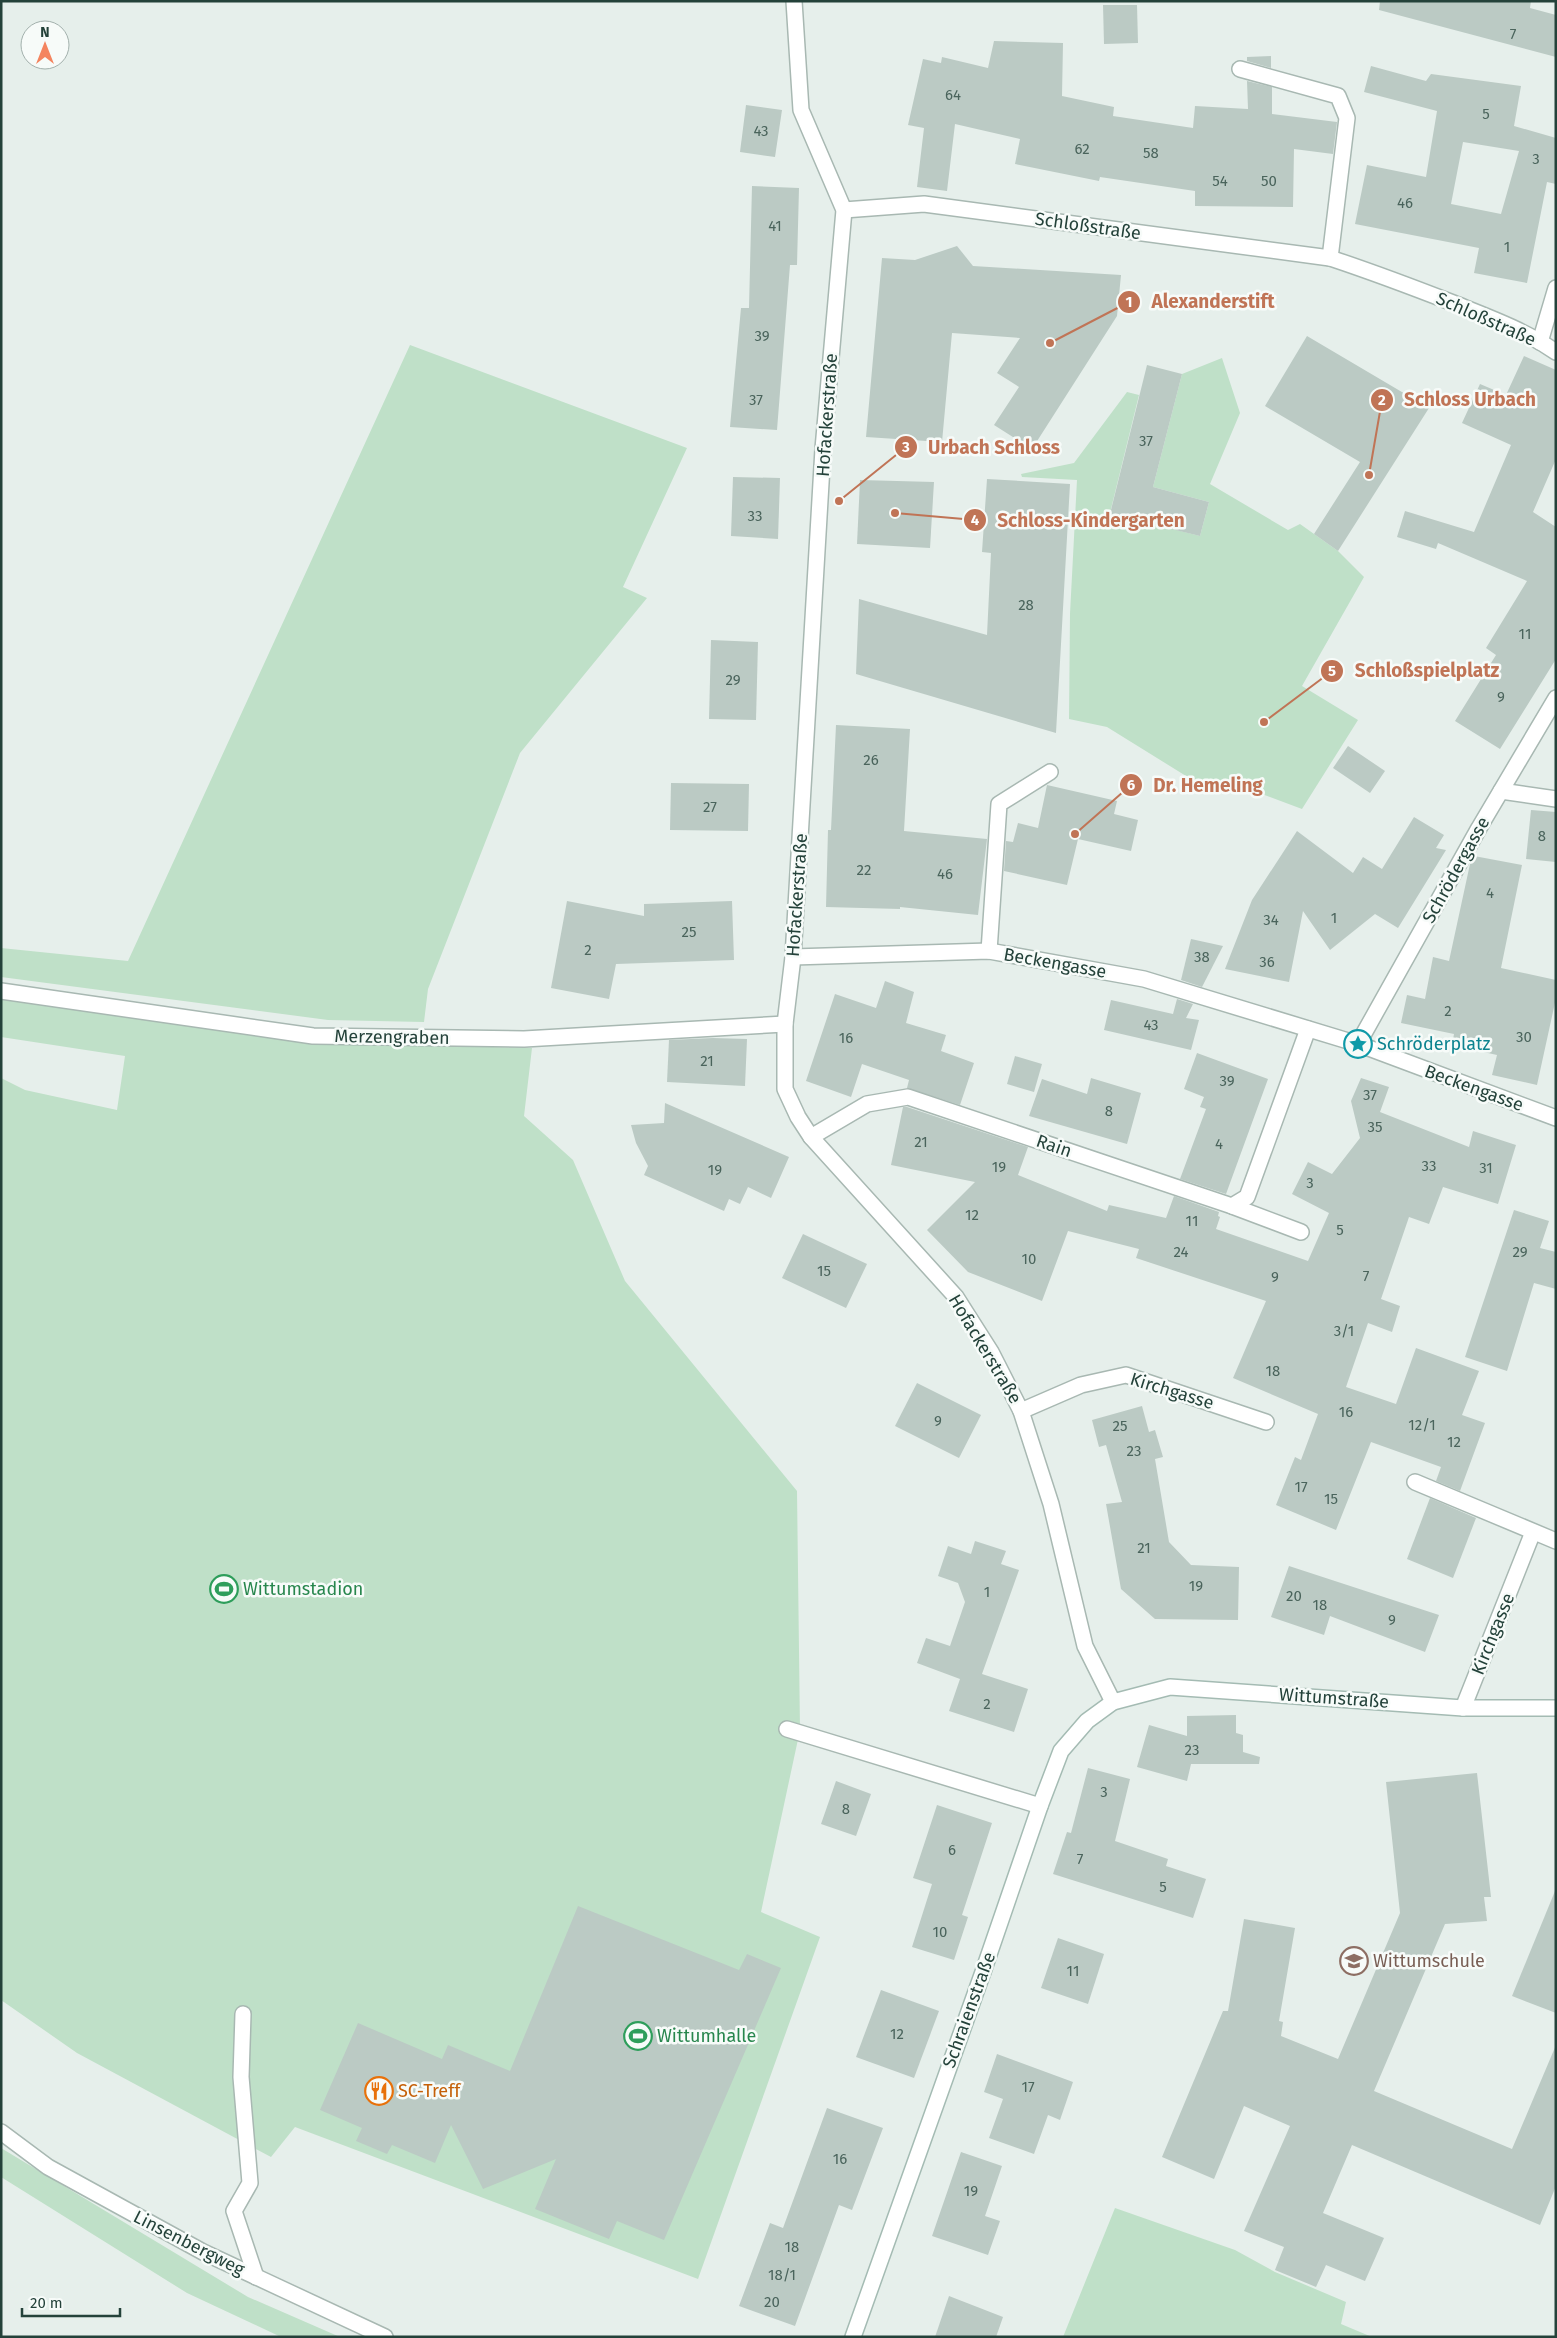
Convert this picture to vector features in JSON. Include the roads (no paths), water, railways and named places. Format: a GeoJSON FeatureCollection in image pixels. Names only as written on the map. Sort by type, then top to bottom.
{"type":"FeatureCollection","features":[{"type":"Feature","properties":{"kind":"street","name":"Hofackerstraße"},"geometry":{"type":"LineString","coordinates":[[794,1],[801,110],[844,210],[823,449],[793,957],[785,1024],[786,1089],[798,1117],[811,1137],[956,1297],[990,1352],[1022,1411],[1051,1504],[1085,1646],[1113,1702]]}},
{"type":"Feature","properties":{"kind":"street"},"geometry":{"type":"LineString","coordinates":[[1240,69],[1338,96],[1347,118],[1330,258]]}},
{"type":"Feature","properties":{"kind":"street","name":"Schloßstraße"},"geometry":{"type":"LineString","coordinates":[[844,210],[924,204],[1330,258],[1384,276],[1495,319],[1556,352]]}},
{"type":"Feature","properties":{"kind":"street"},"geometry":{"type":"LineString","coordinates":[[1540,342],[1556,288]]}},
{"type":"Feature","properties":{"kind":"street","name":"Schrödergasse"},"geometry":{"type":"LineString","coordinates":[[1358,1044],[1501,791],[1556,698]]}},
{"type":"Feature","properties":{"kind":"street"},"geometry":{"type":"LineString","coordinates":[[990,951],[999,804],[1050,772]]}},
{"type":"Feature","properties":{"kind":"street"},"geometry":{"type":"LineString","coordinates":[[1501,791],[1556,799]]}},
{"type":"Feature","properties":{"kind":"street","name":"Beckengasse"},"geometry":{"type":"LineString","coordinates":[[793,957],[990,951],[1144,978],[1358,1044],[1556,1118]]}},
{"type":"Feature","properties":{"kind":"street","name":"Merzengraben"},"geometry":{"type":"LineString","coordinates":[[1,991],[314,1036],[524,1039],[785,1024]]}},
{"type":"Feature","properties":{"kind":"street"},"geometry":{"type":"LineString","coordinates":[[1232,1206],[1247,1197],[1308,1029]]}},
{"type":"Feature","properties":{"kind":"street","name":"Rain"},"geometry":{"type":"LineString","coordinates":[[811,1137],[867,1104],[908,1097],[1232,1206],[1300,1232]]}},
{"type":"Feature","properties":{"kind":"street","name":"Kirchgasse"},"geometry":{"type":"LineString","coordinates":[[1022,1411],[1081,1385],[1126,1375],[1266,1422]]}},
{"type":"Feature","properties":{"kind":"street"},"geometry":{"type":"LineString","coordinates":[[1416,1482],[1556,1541]]}},
{"type":"Feature","properties":{"kind":"street","name":"Kirchgasse"},"geometry":{"type":"LineString","coordinates":[[1463,1708],[1533,1532]]}},
{"type":"Feature","properties":{"kind":"street","name":"Wittumstraße"},"geometry":{"type":"LineString","coordinates":[[1113,1702],[1170,1687],[1463,1708],[1556,1708]]}},
{"type":"Feature","properties":{"kind":"street","name":"Schraienstraße"},"geometry":{"type":"LineString","coordinates":[[853,2337],[1061,1751],[1087,1722],[1113,1702]]}},
{"type":"Feature","properties":{"kind":"street"},"geometry":{"type":"LineString","coordinates":[[787,1729],[1040,1806]]}},
{"type":"Feature","properties":{"kind":"street"},"geometry":{"type":"LineString","coordinates":[[243,2014],[241,2077],[250,2183],[234,2211],[256,2277]]}},
{"type":"Feature","properties":{"kind":"street","name":"Linsenbergweg"},"geometry":{"type":"LineString","coordinates":[[1,2132],[48,2167],[202,2252],[385,2337]]}},
{"type":"Feature","properties":{"kind":"place","name":"Alexanderstift"},"geometry":{"type":"Point","coordinates":[1050,343]}},
{"type":"Feature","properties":{"kind":"place","name":"Schloss Urbach"},"geometry":{"type":"Point","coordinates":[1369,475]}},
{"type":"Feature","properties":{"kind":"place","name":"Urbach Schloss"},"geometry":{"type":"Point","coordinates":[839,501]}},
{"type":"Feature","properties":{"kind":"place","name":"Schloss-Kindergarten"},"geometry":{"type":"Point","coordinates":[895,513]}},
{"type":"Feature","properties":{"kind":"place","name":"Schloßspielplatz"},"geometry":{"type":"Point","coordinates":[1264,722]}},
{"type":"Feature","properties":{"kind":"place","name":"Dr. Hemeling"},"geometry":{"type":"Point","coordinates":[1075,834]}},
{"type":"Feature","properties":{"kind":"place","name":"Schröderplatz"},"geometry":{"type":"Point","coordinates":[1358,1044]}},
{"type":"Feature","properties":{"kind":"place","name":"Wittumstadion"},"geometry":{"type":"Point","coordinates":[224,1589]}},
{"type":"Feature","properties":{"kind":"place","name":"Wittumschule"},"geometry":{"type":"Point","coordinates":[1354,1961]}},
{"type":"Feature","properties":{"kind":"place","name":"Wittumhalle"},"geometry":{"type":"Point","coordinates":[638,2036]}},
{"type":"Feature","properties":{"kind":"place","name":"SC-Treff"},"geometry":{"type":"Point","coordinates":[379,2091]}}]}
